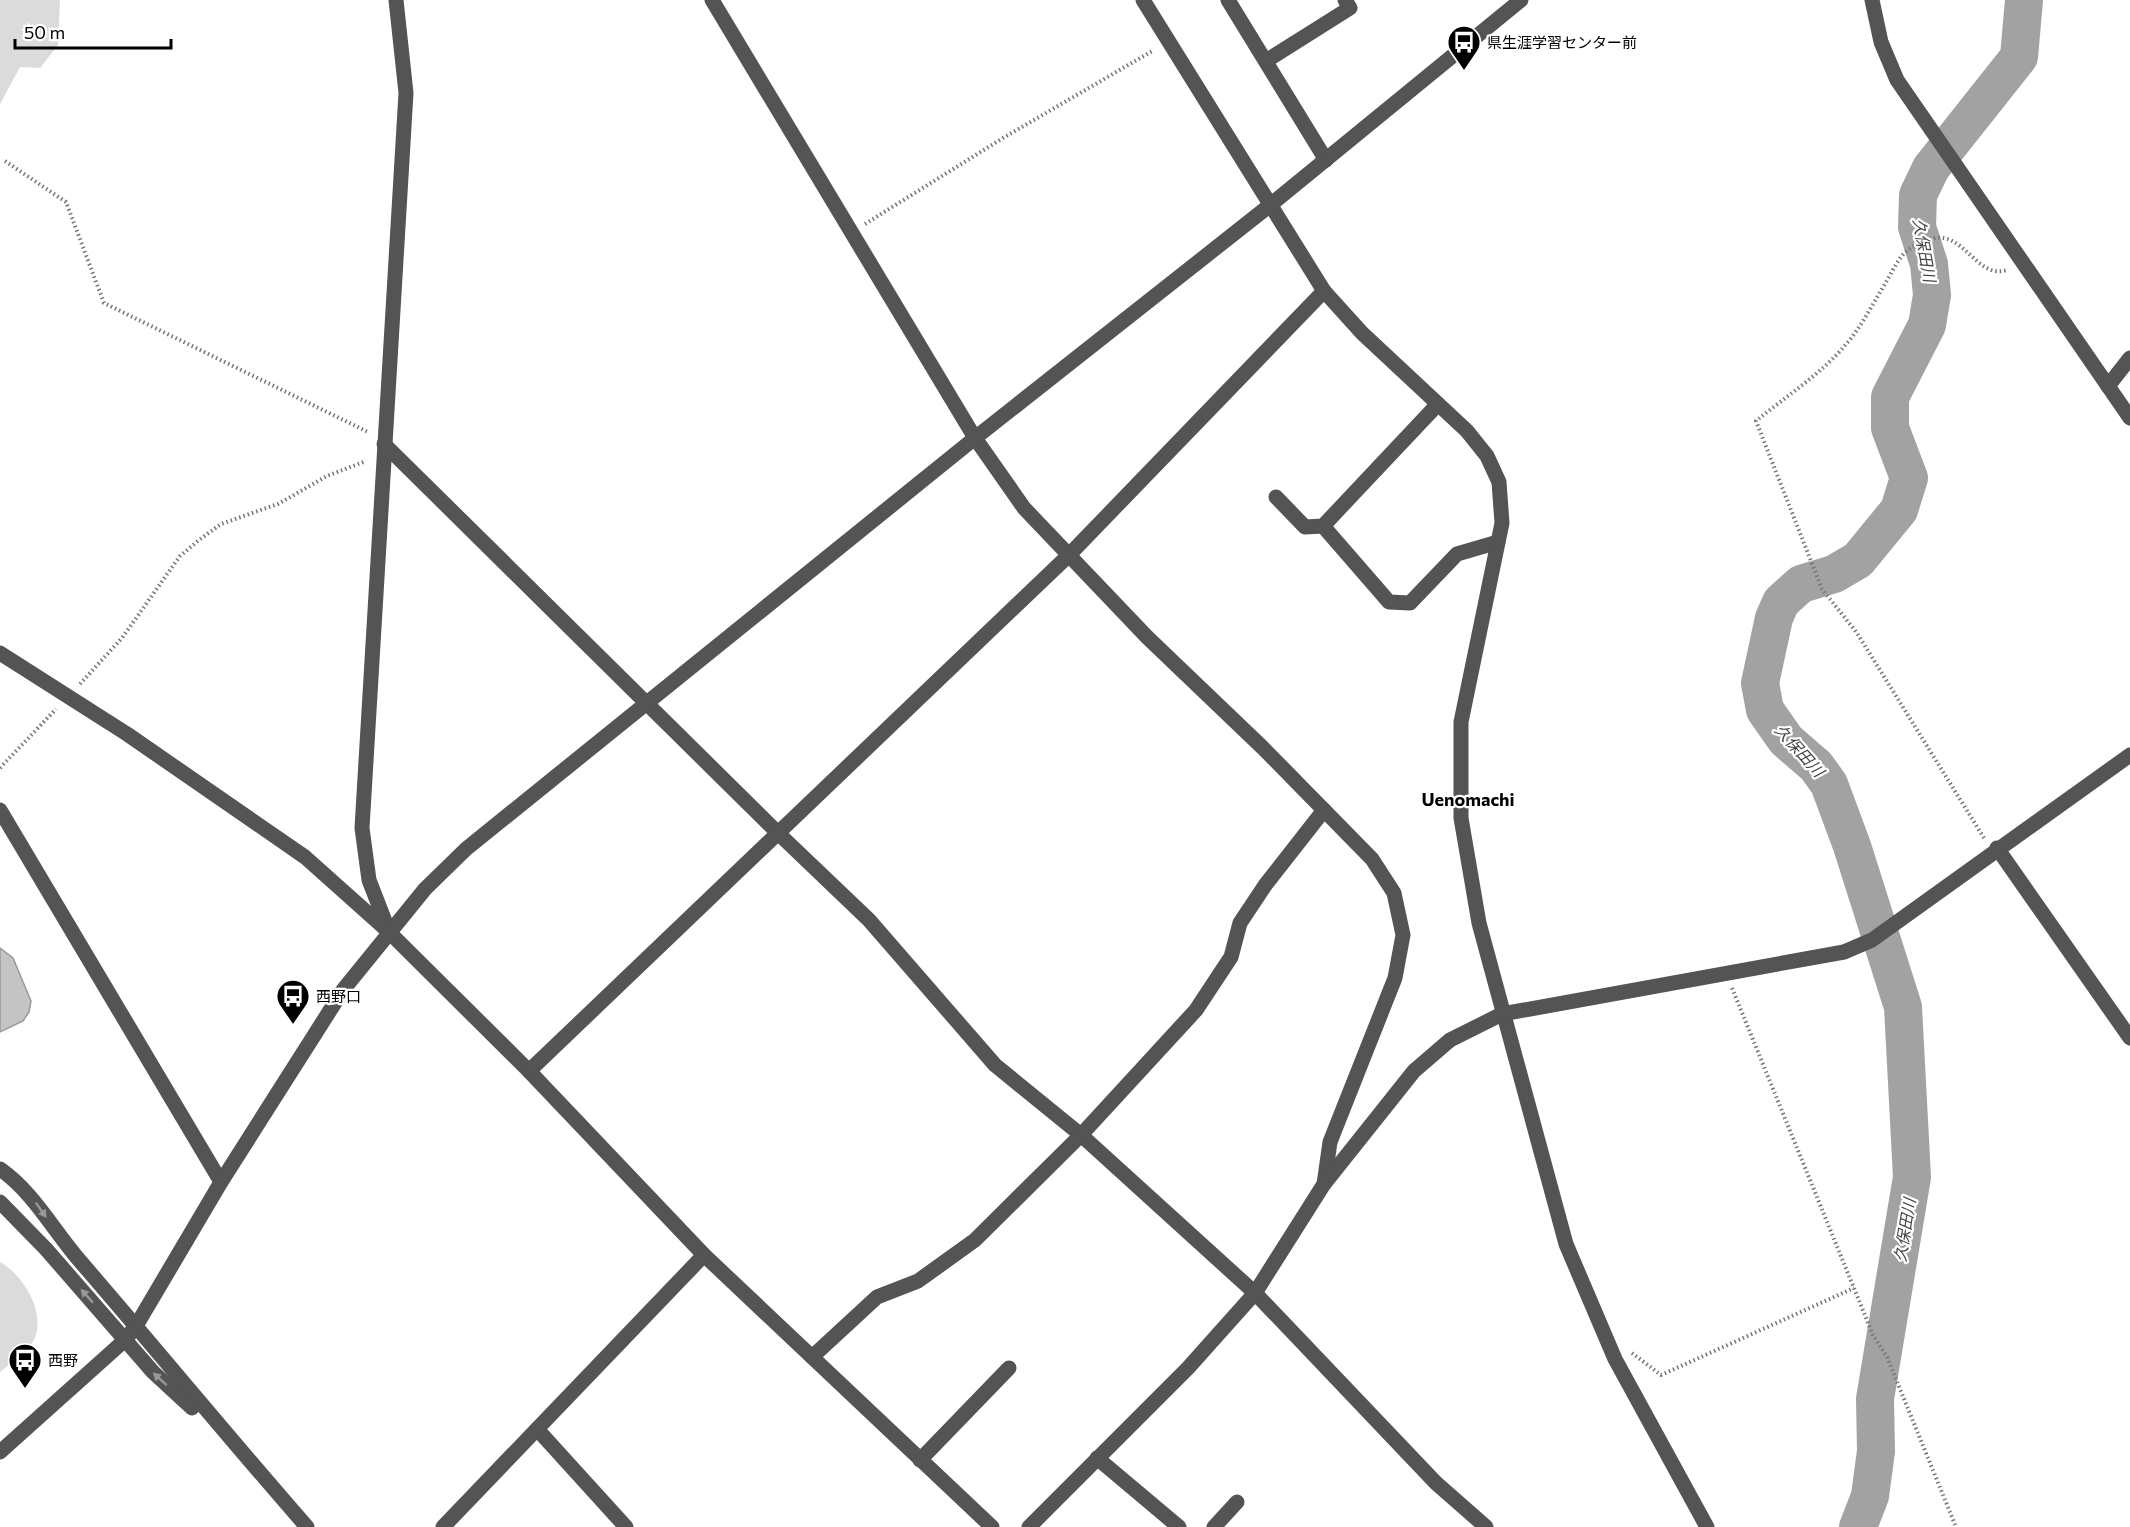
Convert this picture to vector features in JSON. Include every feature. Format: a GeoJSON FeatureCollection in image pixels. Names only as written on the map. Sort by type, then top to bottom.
{"type":"FeatureCollection","features":[{"type":"Feature","properties":{"kind":"street"},"geometry":{"type":"LineString","coordinates":[[389,932],[369,880],[362,828],[406,93],[396,0]]}},
{"type":"Feature","properties":{"kind":"street"},"geometry":{"type":"LineString","coordinates":[[712,0],[975,438],[1024,508],[1147,637],[1263,748],[1372,859],[1394,893],[1403,935],[1395,978],[1330,1142],[1324,1184]]}},
{"type":"Feature","properties":{"kind":"street"},"geometry":{"type":"LineString","coordinates":[[1143,0],[1269,206],[1324,291],[1362,333],[1467,431],[1487,456],[1499,482],[1502,523],[1461,722],[1461,819],[1479,923],[1566,1244],[1615,1359],[1707,1527]]}},
{"type":"Feature","properties":{"kind":"street"},"geometry":{"type":"LineString","coordinates":[[1228,0],[1326,160]]}},
{"type":"Feature","properties":{"kind":"street"},"geometry":{"type":"LineString","coordinates":[[1266,61],[1350,8],[1345,0]]}},
{"type":"Feature","properties":{"kind":"street"},"geometry":{"type":"LineString","coordinates":[[0,1452],[125,1340],[136,1326],[221,1182],[343,990],[425,889],[466,849],[975,438],[1269,206],[1521,0]]}},
{"type":"Feature","properties":{"kind":"street"},"geometry":{"type":"LineString","coordinates":[[1872,0],[1881,42],[1897,80],[2130,418]]}},
{"type":"Feature","properties":{"kind":"street"},"geometry":{"type":"LineString","coordinates":[[529,1071],[1069,555],[1324,291]]}},
{"type":"Feature","properties":{"kind":"street"},"geometry":{"type":"LineString","coordinates":[[2108,386],[2130,358]]}},
{"type":"Feature","properties":{"kind":"street"},"geometry":{"type":"LineString","coordinates":[[1276,498],[1305,527],[1323,526],[1438,404]]}},
{"type":"Feature","properties":{"kind":"street"},"geometry":{"type":"LineString","coordinates":[[384,446],[869,920],[995,1065],[1081,1135],[1255,1293],[1436,1483],[1486,1527]]}},
{"type":"Feature","properties":{"kind":"street"},"geometry":{"type":"LineString","coordinates":[[1323,526],[1389,602],[1410,603],[1457,554],[1498,542]]}},
{"type":"Feature","properties":{"kind":"street"},"geometry":{"type":"LineString","coordinates":[[0,653],[127,734],[305,857],[389,932],[529,1071],[704,1256],[992,1527]]}},
{"type":"Feature","properties":{"kind":"street"},"geometry":{"type":"LineString","coordinates":[[1029,1527],[1188,1368],[1255,1293],[1324,1184],[1414,1071],[1450,1040],[1502,1014],[1844,952],[1872,940],[2130,755]]}},
{"type":"Feature","properties":{"kind":"street"},"geometry":{"type":"LineString","coordinates":[[0,810],[221,1182]]}},
{"type":"Feature","properties":{"kind":"street"},"geometry":{"type":"LineString","coordinates":[[812,1357],[877,1297],[918,1281],[975,1240],[1081,1135],[1196,1010],[1231,957],[1240,923],[1266,884],[1324,810]]}},
{"type":"Feature","properties":{"kind":"street"},"geometry":{"type":"LineString","coordinates":[[1995,850],[2130,1038]]}},
{"type":"Feature","properties":{"kind":"street"},"geometry":{"type":"LineString","coordinates":[[0,1169],[15,1180],[36,1203],[60,1238],[307,1527]]}},
{"type":"Feature","properties":{"kind":"street"},"geometry":{"type":"LineString","coordinates":[[0,1202],[26,1227],[153,1372],[236,1445]]}},
{"type":"Feature","properties":{"kind":"street"},"geometry":{"type":"LineString","coordinates":[[443,1527],[704,1256]]}},
{"type":"Feature","properties":{"kind":"street"},"geometry":{"type":"LineString","coordinates":[[920,1460],[1009,1368]]}},
{"type":"Feature","properties":{"kind":"street"},"geometry":{"type":"LineString","coordinates":[[537,1429],[627,1527]]}},
{"type":"Feature","properties":{"kind":"street"},"geometry":{"type":"LineString","coordinates":[[1097,1458],[1179,1527]]}},
{"type":"Feature","properties":{"kind":"street"},"geometry":{"type":"LineString","coordinates":[[1214,1527],[1237,1502]]}},
{"type":"Feature","properties":{"kind":"path"},"geometry":{"type":"LineString","coordinates":[[852,232],[1003,138],[1168,42]]}},
{"type":"Feature","properties":{"kind":"path"},"geometry":{"type":"LineString","coordinates":[[5,160],[66,202],[104,303],[384,446]]}},
{"type":"Feature","properties":{"kind":"path"},"geometry":{"type":"LineString","coordinates":[[1995,850],[1857,633],[1822,589],[1756,421],[1847,344],[1907,248],[1935,238],[1947,238],[1962,246],[1987,269],[2001,272],[2021,262]]}},
{"type":"Feature","properties":{"kind":"path"},"geometry":{"type":"LineString","coordinates":[[0,768],[122,638],[180,556],[199,540],[221,524],[278,504],[384,446]]}},
{"type":"Feature","properties":{"kind":"path"},"geometry":{"type":"LineString","coordinates":[[1726,973],[1854,1288],[1878,1343],[1887,1357],[1956,1527]]}},
{"type":"Feature","properties":{"kind":"path"},"geometry":{"type":"LineString","coordinates":[[1615,1359],[1629,1352],[1661,1375],[1854,1288]]}},
{"type":"Feature","properties":{"kind":"shaded area"},"geometry":{"type":"Polygon","coordinates":[[[0,0],[60,0],[58,45],[40,68],[20,67],[0,104],[0,0]]]}},
{"type":"Feature","properties":{"kind":"shaded area"},"geometry":{"type":"Polygon","coordinates":[[[0,1262],[18,1276],[25,1286],[36,1309],[38,1321],[32,1343],[0,1372],[0,1262]]]}},
{"type":"Feature","properties":{"kind":"building"},"geometry":{"type":"Polygon","coordinates":[[[0,948],[13,958],[31,1001],[29,1012],[23,1021],[0,1032],[0,948]]]}},
{"type":"Feature","properties":{"kind":"waterway","name":"久保田川"},"geometry":{"type":"LineString","coordinates":[[1858,1527],[1870,1496],[1876,1451],[1875,1399],[1912,1177],[1903,1007],[1852,846],[1829,784],[1816,766],[1786,740],[1765,710],[1760,683],[1774,618],[1781,602],[1801,584],[1834,574],[1858,560],[1899,510],[1909,478],[1890,428],[1890,397],[1927,325],[1932,295],[1929,264],[1917,227],[1918,195],[1931,168],[2019,57],[2024,0]]}},
{"type":"Feature","properties":{"kind":"place","name":"県生涯学習センター前"},"geometry":{"type":"Point","coordinates":[1464,71]}},
{"type":"Feature","properties":{"kind":"place","name":"西野口"},"geometry":{"type":"Point","coordinates":[293,1025]}},
{"type":"Feature","properties":{"kind":"place","name":"西野"},"geometry":{"type":"Point","coordinates":[25,1389]}},
{"type":"Feature","properties":{"kind":"district","name":"Uenomachi"},"geometry":{"type":"Point","coordinates":[1468,799]}}]}
